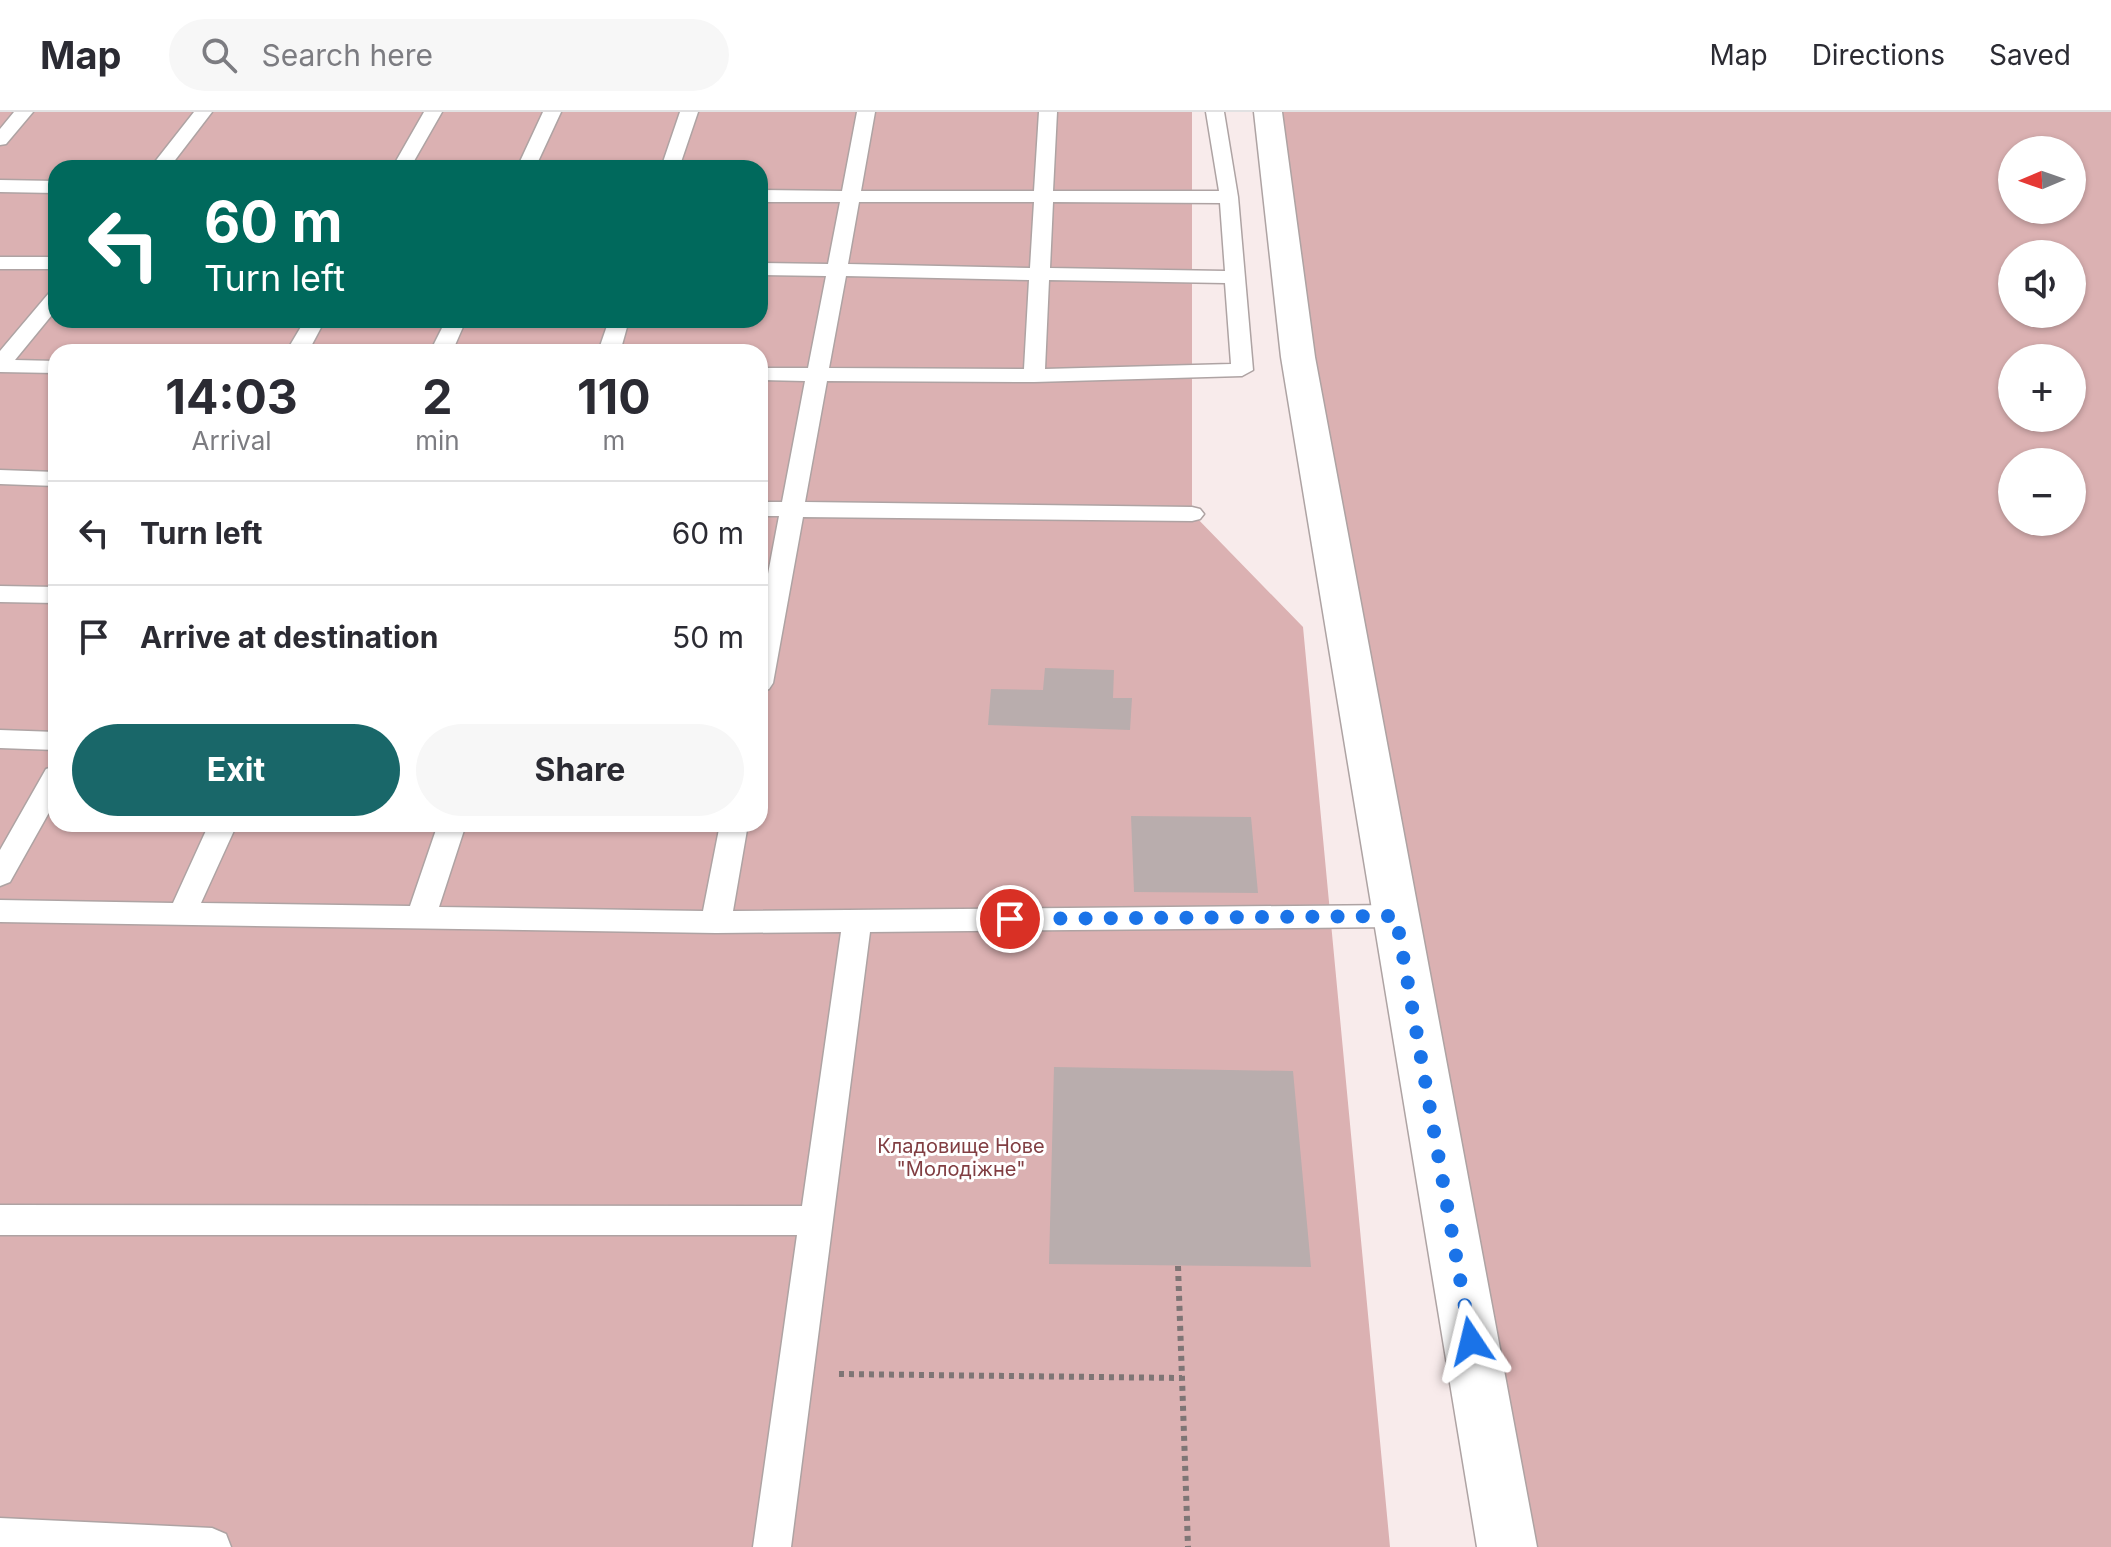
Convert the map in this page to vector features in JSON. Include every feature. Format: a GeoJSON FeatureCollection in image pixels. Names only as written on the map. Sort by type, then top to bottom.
{"type":"FeatureCollection","features":[{"type":"Feature","properties":{"kind":"street"},"geometry":{"type":"LineString","coordinates":[[1268,112],[1298,357],[1507,1547]]}},
{"type":"Feature","properties":{"kind":"lane"},"geometry":{"type":"LineString","coordinates":[[0,140],[24,112]]}},
{"type":"Feature","properties":{"kind":"lane"},"geometry":{"type":"LineString","coordinates":[[165,160],[203,112]]}},
{"type":"Feature","properties":{"kind":"lane"},"geometry":{"type":"LineString","coordinates":[[406,160],[433,112]]}},
{"type":"Feature","properties":{"kind":"lane"},"geometry":{"type":"LineString","coordinates":[[530,160],[552,112]]}},
{"type":"Feature","properties":{"kind":"lane"},"geometry":{"type":"LineString","coordinates":[[673,160],[689,112]]}},
{"type":"Feature","properties":{"kind":"lane"},"geometry":{"type":"LineString","coordinates":[[768,600],[792,510],[866,112]]}},
{"type":"Feature","properties":{"kind":"lane"},"geometry":{"type":"LineString","coordinates":[[1034,376],[1048,112]]}},
{"type":"Feature","properties":{"kind":"lane"},"geometry":{"type":"LineString","coordinates":[[768,374],[1034,376],[1242,370],[1229,197],[1215,112]]}},
{"type":"Feature","properties":{"kind":"lane"},"geometry":{"type":"LineString","coordinates":[[0,186],[48,187]]}},
{"type":"Feature","properties":{"kind":"lane"},"geometry":{"type":"LineString","coordinates":[[768,196],[1229,197]]}},
{"type":"Feature","properties":{"kind":"lane"},"geometry":{"type":"LineString","coordinates":[[0,263],[48,263]]}},
{"type":"Feature","properties":{"kind":"lane"},"geometry":{"type":"LineString","coordinates":[[768,269],[1235,277]]}},
{"type":"Feature","properties":{"kind":"lane"},"geometry":{"type":"LineString","coordinates":[[0,366],[48,307]]}},
{"type":"Feature","properties":{"kind":"lane"},"geometry":{"type":"LineString","coordinates":[[0,366],[48,367]]}},
{"type":"Feature","properties":{"kind":"lane"},"geometry":{"type":"LineString","coordinates":[[0,477],[48,479]]}},
{"type":"Feature","properties":{"kind":"lane"},"geometry":{"type":"LineString","coordinates":[[768,509],[1192,514]]}},
{"type":"Feature","properties":{"kind":"lane"},"geometry":{"type":"LineString","coordinates":[[0,594],[48,595]]}},
{"type":"Feature","properties":{"kind":"lane"},"geometry":{"type":"LineString","coordinates":[[0,739],[48,741]]}},
{"type":"Feature","properties":{"kind":"lane"},"geometry":{"type":"LineString","coordinates":[[0,875],[48,790]]}},
{"type":"Feature","properties":{"kind":"lane"},"geometry":{"type":"LineString","coordinates":[[182,914],[219,832]]}},
{"type":"Feature","properties":{"kind":"lane"},"geometry":{"type":"LineString","coordinates":[[421,917],[449,832]]}},
{"type":"Feature","properties":{"kind":"lane"},"geometry":{"type":"LineString","coordinates":[[716,922],[733,832]]}},
{"type":"Feature","properties":{"kind":"lane"},"geometry":{"type":"LineString","coordinates":[[0,911],[716,922],[1396,916]]}},
{"type":"Feature","properties":{"kind":"lane"},"geometry":{"type":"LineString","coordinates":[[772,1547],[857,921]]}},
{"type":"Feature","properties":{"kind":"lane"},"geometry":{"type":"LineString","coordinates":[[0,1220],[817,1221]]}},
{"type":"Feature","properties":{"kind":"lane"},"geometry":{"type":"LineString","coordinates":[[0,1537],[212,1547]]}},
{"type":"Feature","properties":{"kind":"path"},"geometry":{"type":"LineString","coordinates":[[1178,1266],[1188,1547]]}},
{"type":"Feature","properties":{"kind":"path"},"geometry":{"type":"LineString","coordinates":[[795,1374],[1182,1378]]}},
{"type":"Feature","properties":{"kind":"green space","name":"Кладовище Нове \"Молодіжне\""},"geometry":{"type":"Polygon","coordinates":[[[0,112],[1192,112],[1192,513],[1303,627],[1390,1547],[0,1547],[0,112]]]}},
{"type":"Feature","properties":{"kind":"green space"},"geometry":{"type":"Polygon","coordinates":[[[1268,112],[2111,112],[2111,1547],[1507,1547],[1268,112]]]}},
{"type":"Feature","properties":{"kind":"building"},"geometry":{"type":"Polygon","coordinates":[[[1045,668],[1114,670],[1113,698],[1132,698],[1130,730],[988,725],[991,689],[1043,690],[1045,668]]]}},
{"type":"Feature","properties":{"kind":"building"},"geometry":{"type":"Polygon","coordinates":[[[1131,816],[1251,817],[1258,893],[1134,892],[1131,816]]]}},
{"type":"Feature","properties":{"kind":"building"},"geometry":{"type":"Polygon","coordinates":[[[1054,1067],[1293,1071],[1311,1267],[1049,1264],[1054,1067]]]}},
{"type":"Feature","properties":{"kind":"route"},"geometry":{"type":"LineString","coordinates":[[1010,919],[1396,916],[1471,1341]]}}]}
